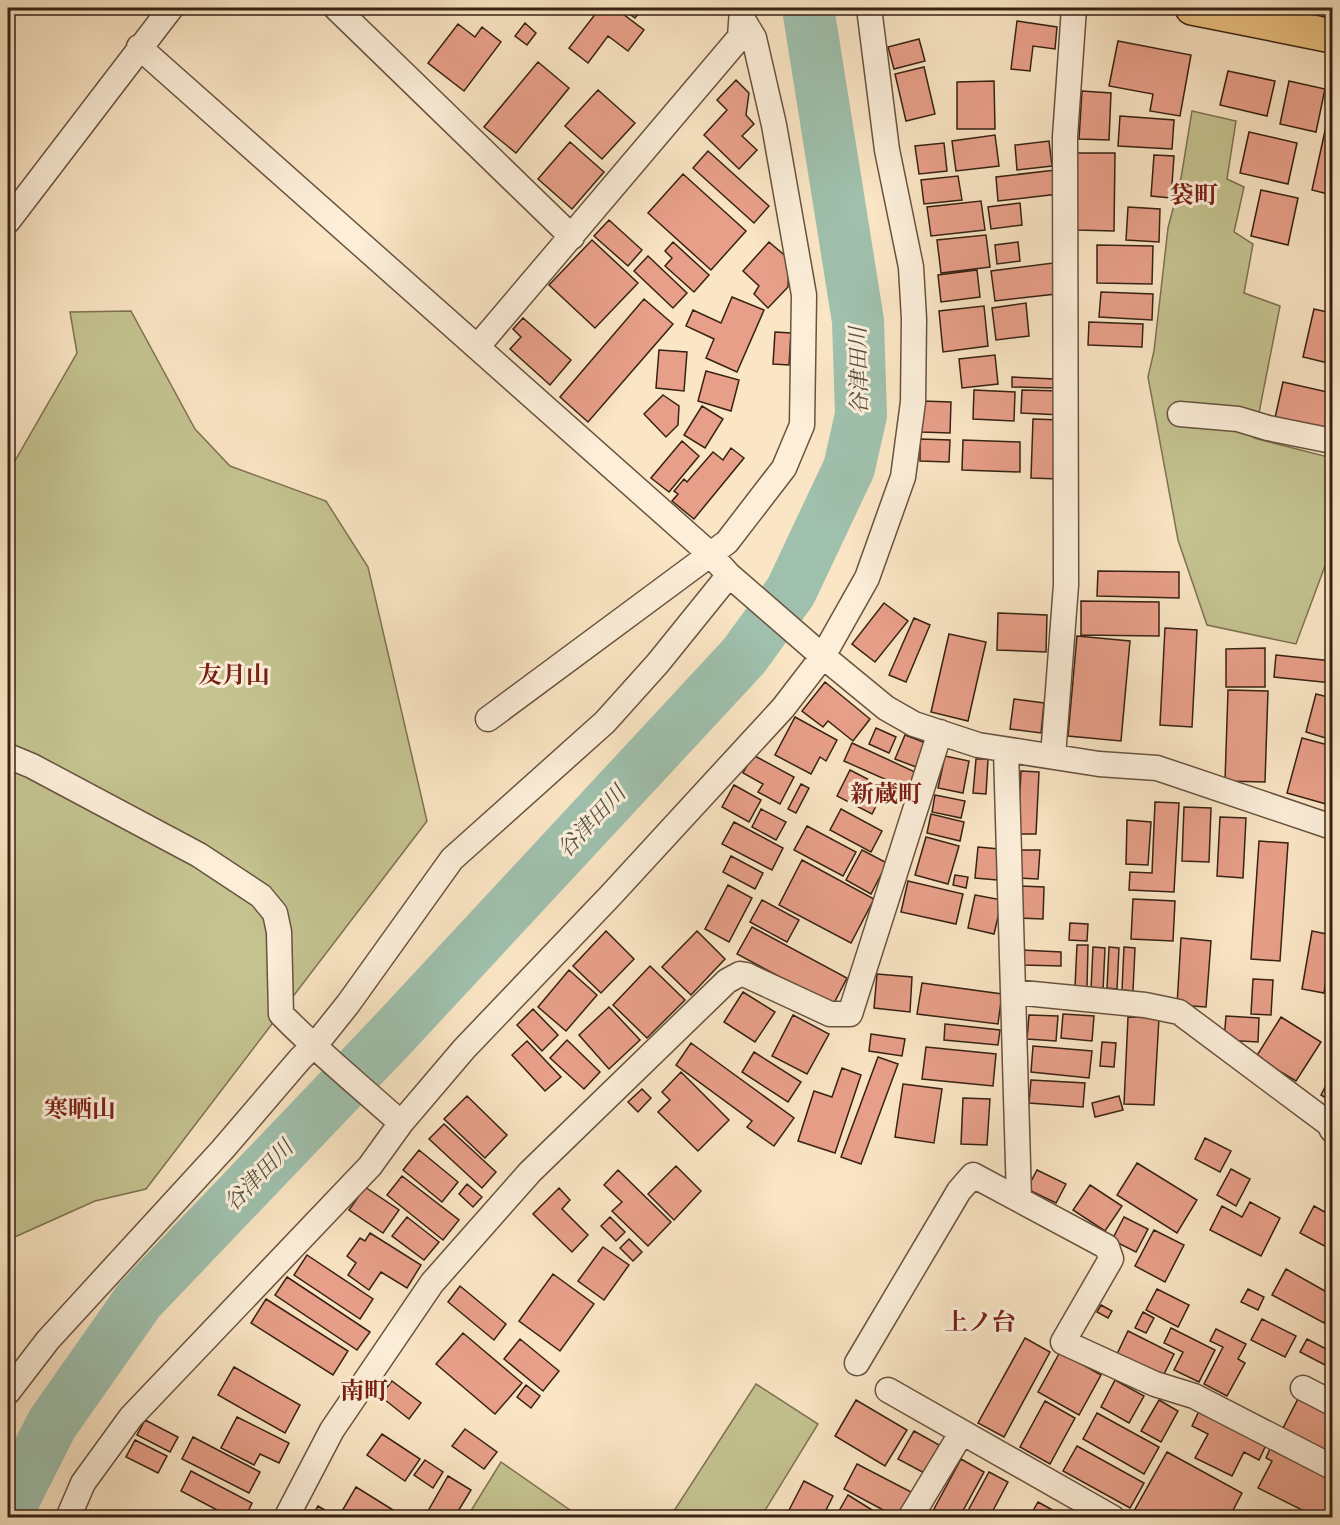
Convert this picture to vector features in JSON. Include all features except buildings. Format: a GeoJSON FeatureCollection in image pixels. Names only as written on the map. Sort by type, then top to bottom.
{"type":"FeatureCollection","features":[{"type":"Feature","properties":{"kind":"main road"},"geometry":{"type":"LineString","coordinates":[[1192,8],[1332,36]]}},
{"type":"Feature","properties":{"kind":"street"},"geometry":{"type":"LineString","coordinates":[[8,221],[171,8]]}},
{"type":"Feature","properties":{"kind":"street"},"geometry":{"type":"LineString","coordinates":[[336,8],[572,237]]}},
{"type":"Feature","properties":{"kind":"street"},"geometry":{"type":"LineString","coordinates":[[68,1518],[83,1483],[131,1417],[370,1166],[401,1123],[464,1049],[611,895],[783,708],[867,579],[903,477],[913,402],[915,319],[911,267],[887,150],[869,8]]}},
{"type":"Feature","properties":{"kind":"street"},"geometry":{"type":"LineString","coordinates":[[1053,756],[1066,585],[1065,137],[1074,8]]}},
{"type":"Feature","properties":{"kind":"street"},"geometry":{"type":"LineString","coordinates":[[478,346],[740,37],[742,13]]}},
{"type":"Feature","properties":{"kind":"street"},"geometry":{"type":"LineString","coordinates":[[488,719],[727,542],[784,468],[802,425],[804,295],[774,125],[754,38],[742,13]]}},
{"type":"Feature","properties":{"kind":"street"},"geometry":{"type":"LineString","coordinates":[[139,47],[478,346],[710,554],[734,580],[886,708],[914,724],[978,745],[1099,764],[1157,768],[1332,827]]}},
{"type":"Feature","properties":{"kind":"street"},"geometry":{"type":"LineString","coordinates":[[1180,414],[1238,418],[1268,428],[1332,441]]}},
{"type":"Feature","properties":{"kind":"street"},"geometry":{"type":"LineString","coordinates":[[8,1392],[48,1340],[223,1149],[300,1059],[320,1052],[348,1004],[452,859],[605,722],[734,580]]}},
{"type":"Feature","properties":{"kind":"street"},"geometry":{"type":"LineString","coordinates":[[286,1518],[333,1430],[432,1283],[530,1172],[727,981],[740,974],[746,975],[830,1014],[850,1014],[940,732]]}},
{"type":"Feature","properties":{"kind":"street"},"geometry":{"type":"LineString","coordinates":[[1006,750],[1018,1198]]}},
{"type":"Feature","properties":{"kind":"street"},"geometry":{"type":"LineString","coordinates":[[8,756],[32,766],[199,855],[261,896],[275,913],[279,932],[281,1014],[320,1052],[401,1123]]}},
{"type":"Feature","properties":{"kind":"street"},"geometry":{"type":"LineString","coordinates":[[1013,992],[1145,1005],[1179,1012],[1329,1124],[1332,1130]]}},
{"type":"Feature","properties":{"kind":"street"},"geometry":{"type":"LineString","coordinates":[[857,1363],[959,1191],[973,1174],[1107,1247],[1111,1259],[1063,1342],[1155,1384],[1194,1396],[1332,1467]]}},
{"type":"Feature","properties":{"kind":"street"},"geometry":{"type":"LineString","coordinates":[[1303,1388],[1332,1403]]}},
{"type":"Feature","properties":{"kind":"street"},"geometry":{"type":"LineString","coordinates":[[888,1390],[1113,1518]]}},
{"type":"Feature","properties":{"kind":"street"},"geometry":{"type":"LineString","coordinates":[[910,1518],[963,1432]]}},
{"type":"Feature","properties":{"kind":"shaded area"},"geometry":{"type":"Polygon","coordinates":[[[1192,111],[1236,121],[1227,179],[1244,187],[1234,232],[1253,244],[1244,293],[1280,306],[1254,438],[1332,458],[1332,547],[1296,644],[1207,625],[1178,540],[1148,377],[1154,351],[1168,228],[1181,178],[1192,111]]]}},
{"type":"Feature","properties":{"kind":"shaded area"},"geometry":{"type":"Polygon","coordinates":[[[131,311],[195,429],[230,466],[326,501],[368,567],[427,821],[146,1189],[95,1201],[8,1240],[8,473],[77,353],[70,312],[131,311]]]}},
{"type":"Feature","properties":{"kind":"shaded area"},"geometry":{"type":"Polygon","coordinates":[[[756,1384],[818,1424],[761,1517],[670,1517],[756,1384]]]}},
{"type":"Feature","properties":{"kind":"shaded area"},"geometry":{"type":"Polygon","coordinates":[[[501,1462],[580,1517],[467,1517],[501,1462]]]}},
{"type":"Feature","properties":{"kind":"waterway","name":"谷津田川"},"geometry":{"type":"LineString","coordinates":[[8,1511],[52,1424],[139,1300],[393,1034],[744,656],[791,591],[849,468],[861,415],[858,321],[808,8]]}},
{"type":"Feature","properties":{"kind":"district","name":"袋町"},"geometry":{"type":"Point","coordinates":[1194,195]}},
{"type":"Feature","properties":{"kind":"district","name":"友月山"},"geometry":{"type":"Point","coordinates":[234,675]}},
{"type":"Feature","properties":{"kind":"district","name":"新蔵町"},"geometry":{"type":"Point","coordinates":[886,794]}},
{"type":"Feature","properties":{"kind":"district","name":"寒晒山"},"geometry":{"type":"Point","coordinates":[80,1109]}},
{"type":"Feature","properties":{"kind":"district","name":"上ノ台"},"geometry":{"type":"Point","coordinates":[980,1322]}},
{"type":"Feature","properties":{"kind":"district","name":"南町"},"geometry":{"type":"Point","coordinates":[364,1391]}}]}
